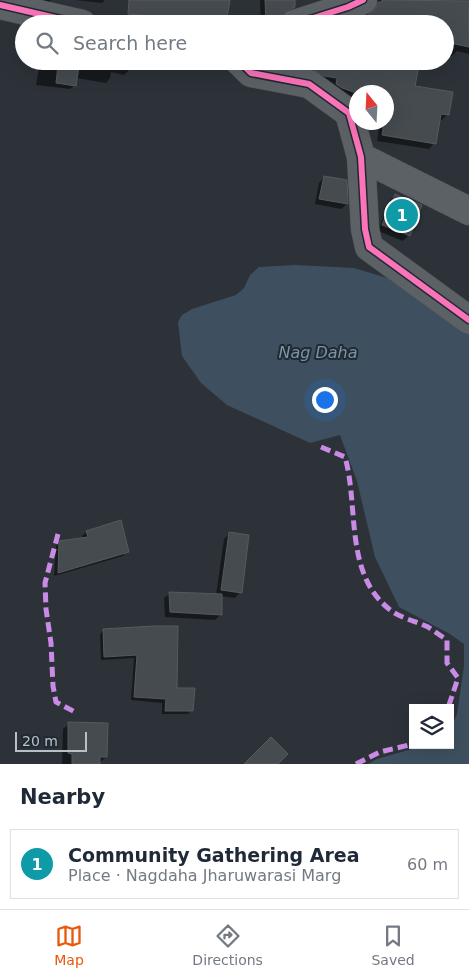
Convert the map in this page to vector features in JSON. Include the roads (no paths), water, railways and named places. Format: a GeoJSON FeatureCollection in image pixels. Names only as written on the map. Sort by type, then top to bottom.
{"type":"FeatureCollection","features":[{"type":"Feature","properties":{"kind":"street"},"geometry":{"type":"LineString","coordinates":[[323,15],[363,0]]}},
{"type":"Feature","properties":{"kind":"street"},"geometry":{"type":"LineString","coordinates":[[0,5],[43,15]]}},
{"type":"Feature","properties":{"kind":"street"},"geometry":{"type":"LineString","coordinates":[[248,70],[251,73],[309,84],[349,113],[361,157],[365,229],[369,247],[469,320]]}},
{"type":"Feature","properties":{"kind":"street"},"geometry":{"type":"LineString","coordinates":[[361,157],[469,211]]}},
{"type":"Feature","properties":{"kind":"water","name":"Nag Daha"},"geometry":{"type":"Polygon","coordinates":[[[295,265],[354,268],[404,283],[469,332],[469,764],[368,764],[377,759],[412,749],[454,749],[454,721],[457,714],[464,666],[464,644],[450,634],[399,607],[375,557],[357,481],[340,435],[310,443],[227,405],[201,383],[182,356],[178,322],[182,315],[192,309],[236,295],[244,288],[250,275],[259,267],[295,265]]]}},
{"type":"Feature","properties":{"kind":"place","name":"Community Gathering Area"},"geometry":{"type":"Point","coordinates":[402,215]}}]}
